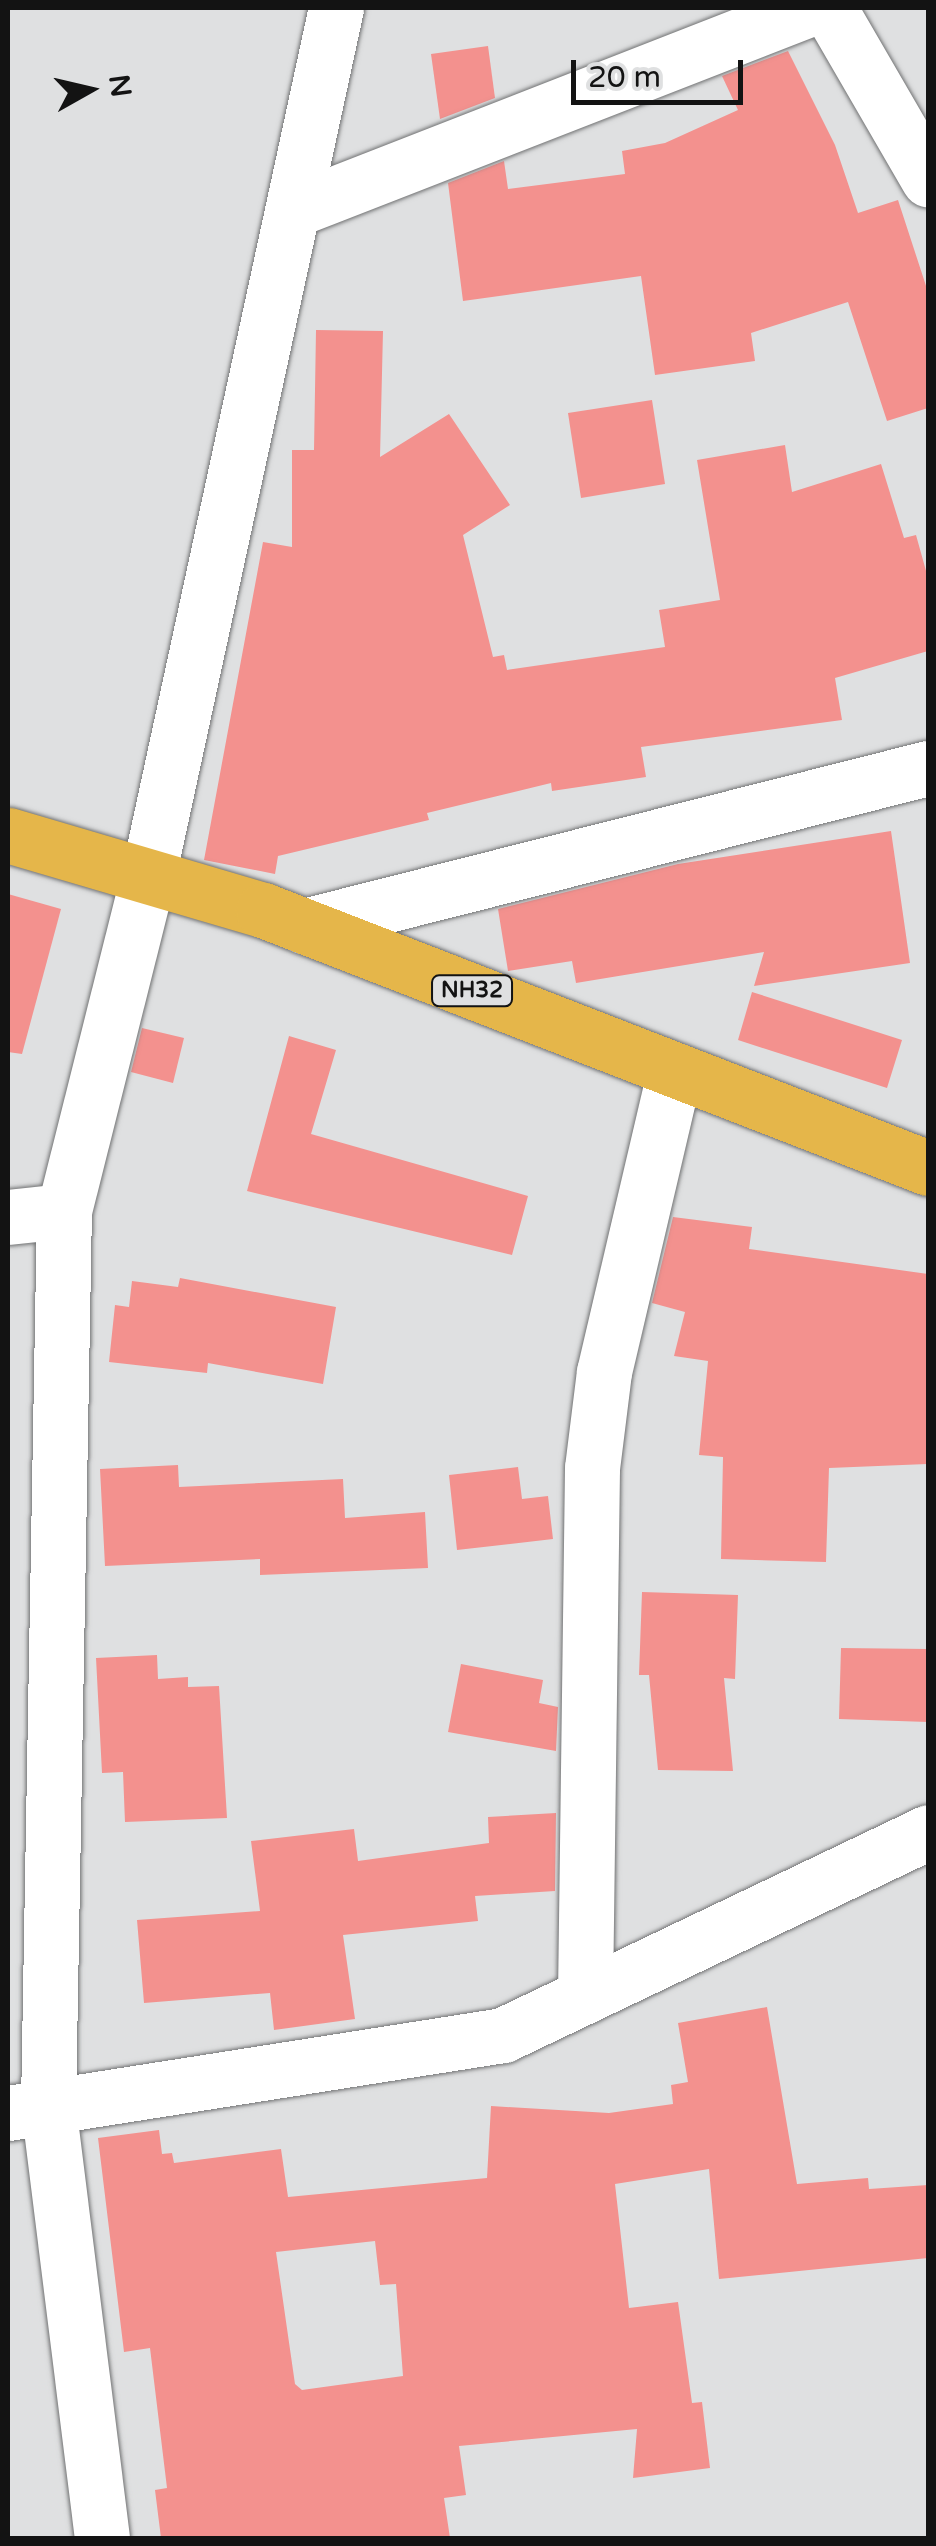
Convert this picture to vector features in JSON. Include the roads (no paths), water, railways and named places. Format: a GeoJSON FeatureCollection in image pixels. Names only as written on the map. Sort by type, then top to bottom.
{"type":"FeatureCollection","features":[{"type":"Feature","properties":{"kind":"highway","name":"NH32"},"geometry":{"type":"LineString","coordinates":[[8,835],[304,926],[928,1168]]}},
{"type":"Feature","properties":{"kind":"street"},"geometry":{"type":"LineString","coordinates":[[102,2538],[28,2109],[64,1210],[148,876],[336,8]]}},
{"type":"Feature","properties":{"kind":"street"},"geometry":{"type":"LineString","coordinates":[[293,210],[811,8]]}},
{"type":"Feature","properties":{"kind":"street"},"geometry":{"type":"LineString","coordinates":[[829,8],[928,179]]}},
{"type":"Feature","properties":{"kind":"street"},"geometry":{"type":"LineString","coordinates":[[304,926],[928,768]]}},
{"type":"Feature","properties":{"kind":"street"},"geometry":{"type":"LineString","coordinates":[[584,1996],[592,1468],[604,1372],[675,1070]]}},
{"type":"Feature","properties":{"kind":"street"},"geometry":{"type":"LineString","coordinates":[[8,1217],[64,1210]]}},
{"type":"Feature","properties":{"kind":"street"},"geometry":{"type":"LineString","coordinates":[[28,2109],[503,2034],[928,1832]]}}]}
